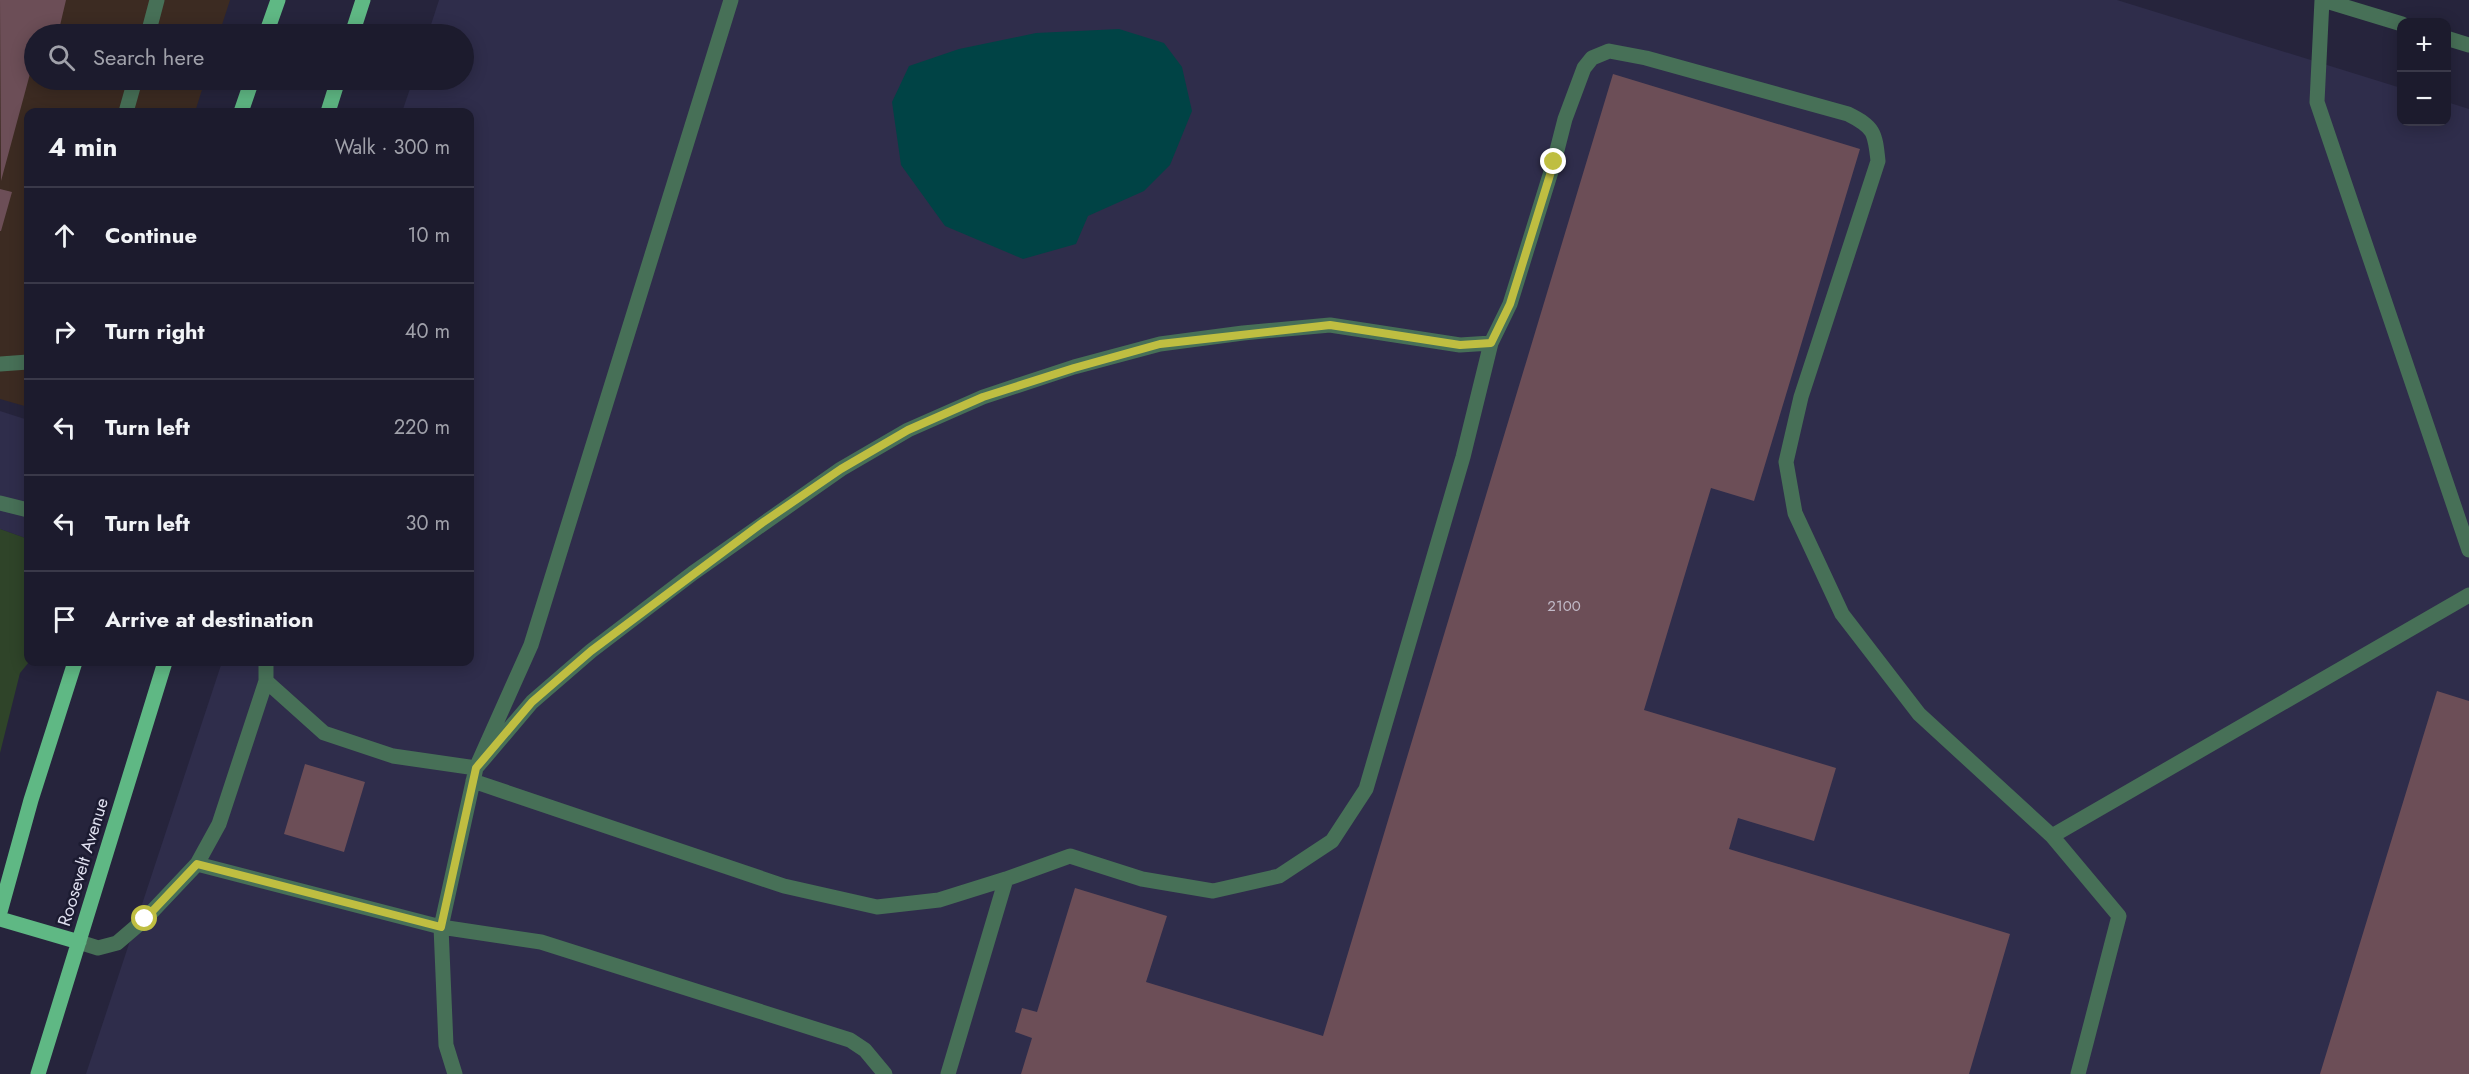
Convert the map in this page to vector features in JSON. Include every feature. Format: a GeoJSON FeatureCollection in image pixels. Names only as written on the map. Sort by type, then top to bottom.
{"type":"FeatureCollection","features":[{"type":"Feature","properties":{"kind":"main road"},"geometry":{"type":"LineString","coordinates":[[270,24],[278,0]]}},
{"type":"Feature","properties":{"kind":"main road"},"geometry":{"type":"LineString","coordinates":[[355,24],[363,0]]}},
{"type":"Feature","properties":{"kind":"main road"},"geometry":{"type":"LineString","coordinates":[[242,108],[249,90]]}},
{"type":"Feature","properties":{"kind":"main road"},"geometry":{"type":"LineString","coordinates":[[329,108],[335,90]]}},
{"type":"Feature","properties":{"kind":"main road"},"geometry":{"type":"LineString","coordinates":[[0,912],[31,800],[74,666]]}},
{"type":"Feature","properties":{"kind":"main road","name":"Roosevelt Avenue"},"geometry":{"type":"LineString","coordinates":[[38,1074],[164,666]]}},
{"type":"Feature","properties":{"kind":"main road"},"geometry":{"type":"LineString","coordinates":[[0,918],[79,942]]}},
{"type":"Feature","properties":{"kind":"street"},"geometry":{"type":"LineString","coordinates":[[151,24],[157,0]]}},
{"type":"Feature","properties":{"kind":"street"},"geometry":{"type":"LineString","coordinates":[[455,1074],[446,1045],[441,927],[474,774],[531,645],[731,0]]}},
{"type":"Feature","properties":{"kind":"street"},"geometry":{"type":"LineString","coordinates":[[2397,22],[2323,0],[2317,102],[2469,550]]}},
{"type":"Feature","properties":{"kind":"street"},"geometry":{"type":"LineString","coordinates":[[2451,40],[2469,45]]}},
{"type":"Feature","properties":{"kind":"street"},"geometry":{"type":"LineString","coordinates":[[266,681],[324,733],[393,756],[474,774],[784,886],[877,907],[939,900],[1070,856],[1142,879],[1213,891],[1279,876],[1332,841],[1366,789],[1463,457],[1491,343],[1510,304],[1565,119],[1584,68],[1592,58],[1609,51],[1646,58],[1848,114],[1867,124],[1876,136],[1878,161],[1801,397],[1786,462],[1795,513],[1842,614],[1918,714],[2052,836],[2119,916],[2078,1074]]}},
{"type":"Feature","properties":{"kind":"street"},"geometry":{"type":"LineString","coordinates":[[127,108],[132,90]]}},
{"type":"Feature","properties":{"kind":"street"},"geometry":{"type":"LineString","coordinates":[[474,774],[532,702],[591,651],[693,573],[841,469],[908,430],[983,397],[1160,344],[1243,333],[1330,325],[1460,345],[1491,343]]}},
{"type":"Feature","properties":{"kind":"street"},"geometry":{"type":"LineString","coordinates":[[0,364],[24,362]]}},
{"type":"Feature","properties":{"kind":"street"},"geometry":{"type":"LineString","coordinates":[[0,503],[24,509]]}},
{"type":"Feature","properties":{"kind":"street"},"geometry":{"type":"LineString","coordinates":[[2052,836],[2469,596]]}},
{"type":"Feature","properties":{"kind":"street"},"geometry":{"type":"LineString","coordinates":[[79,942],[98,948],[117,943],[145,919],[197,864],[219,824],[266,681],[266,666]]}},
{"type":"Feature","properties":{"kind":"street"},"geometry":{"type":"LineString","coordinates":[[197,864],[441,927],[541,942],[850,1040],[865,1050],[885,1074]]}},
{"type":"Feature","properties":{"kind":"street"},"geometry":{"type":"LineString","coordinates":[[948,1074],[1006,879]]}},
{"type":"Feature","properties":{"kind":"shaded area"},"geometry":{"type":"Polygon","coordinates":[[[0,0],[230,0],[222,24],[24,24],[24,90],[202,90],[196,108],[24,108],[24,406],[0,399],[0,0]]]}},
{"type":"Feature","properties":{"kind":"shaded area"},"geometry":{"type":"Polygon","coordinates":[[[439,0],[2117,0],[2397,87],[2397,126],[2451,126],[2451,103],[2469,109],[2469,1074],[86,1074],[221,666],[474,666],[474,108],[403,108],[410,90],[474,90],[474,24],[431,24],[439,0]]]}},
{"type":"Feature","properties":{"kind":"shaded area"},"geometry":{"type":"Polygon","coordinates":[[[1119,29],[1164,43],[1182,67],[1192,111],[1170,165],[1144,191],[1088,216],[1076,244],[1023,259],[945,226],[901,165],[892,102],[909,66],[959,49],[1036,33],[1119,29]]]}},
{"type":"Feature","properties":{"kind":"shaded area"},"geometry":{"type":"Polygon","coordinates":[[[0,411],[24,419],[24,538],[0,529],[0,411]]]}},
{"type":"Feature","properties":{"kind":"shaded area"},"geometry":{"type":"Polygon","coordinates":[[[0,529],[24,538],[26,666],[20,673],[0,753],[0,529]]]}},
{"type":"Feature","properties":{"kind":"building"},"geometry":{"type":"Polygon","coordinates":[[[0,0],[66,0],[60,24],[24,24],[26,90],[1,181],[0,0]]]}},
{"type":"Feature","properties":{"kind":"building"},"geometry":{"type":"Polygon","coordinates":[[[1613,74],[1860,149],[1754,501],[1711,488],[1644,710],[1836,768],[1814,841],[1738,818],[1729,849],[2010,934],[1969,1074],[1021,1074],[1032,1038],[1015,1032],[1022,1008],[1037,1012],[1075,888],[1167,916],[1146,982],[1323,1036],[1613,74]]]}},
{"type":"Feature","properties":{"kind":"building"},"geometry":{"type":"Polygon","coordinates":[[[0,189],[12,192],[1,231],[0,231],[0,189]]]}},
{"type":"Feature","properties":{"kind":"building"},"geometry":{"type":"Polygon","coordinates":[[[2437,691],[2469,701],[2469,1074],[2320,1074],[2437,691]]]}},
{"type":"Feature","properties":{"kind":"building"},"geometry":{"type":"Polygon","coordinates":[[[305,764],[365,782],[344,852],[284,834],[305,764]]]}},
{"type":"Feature","properties":{"kind":"route"},"geometry":{"type":"LineString","coordinates":[[145,919],[197,864],[441,927],[476,768],[532,702],[591,651],[762,523],[841,469],[908,430],[983,397],[1160,344],[1330,325],[1460,345],[1491,343],[1510,304],[1554,162]]}}]}
